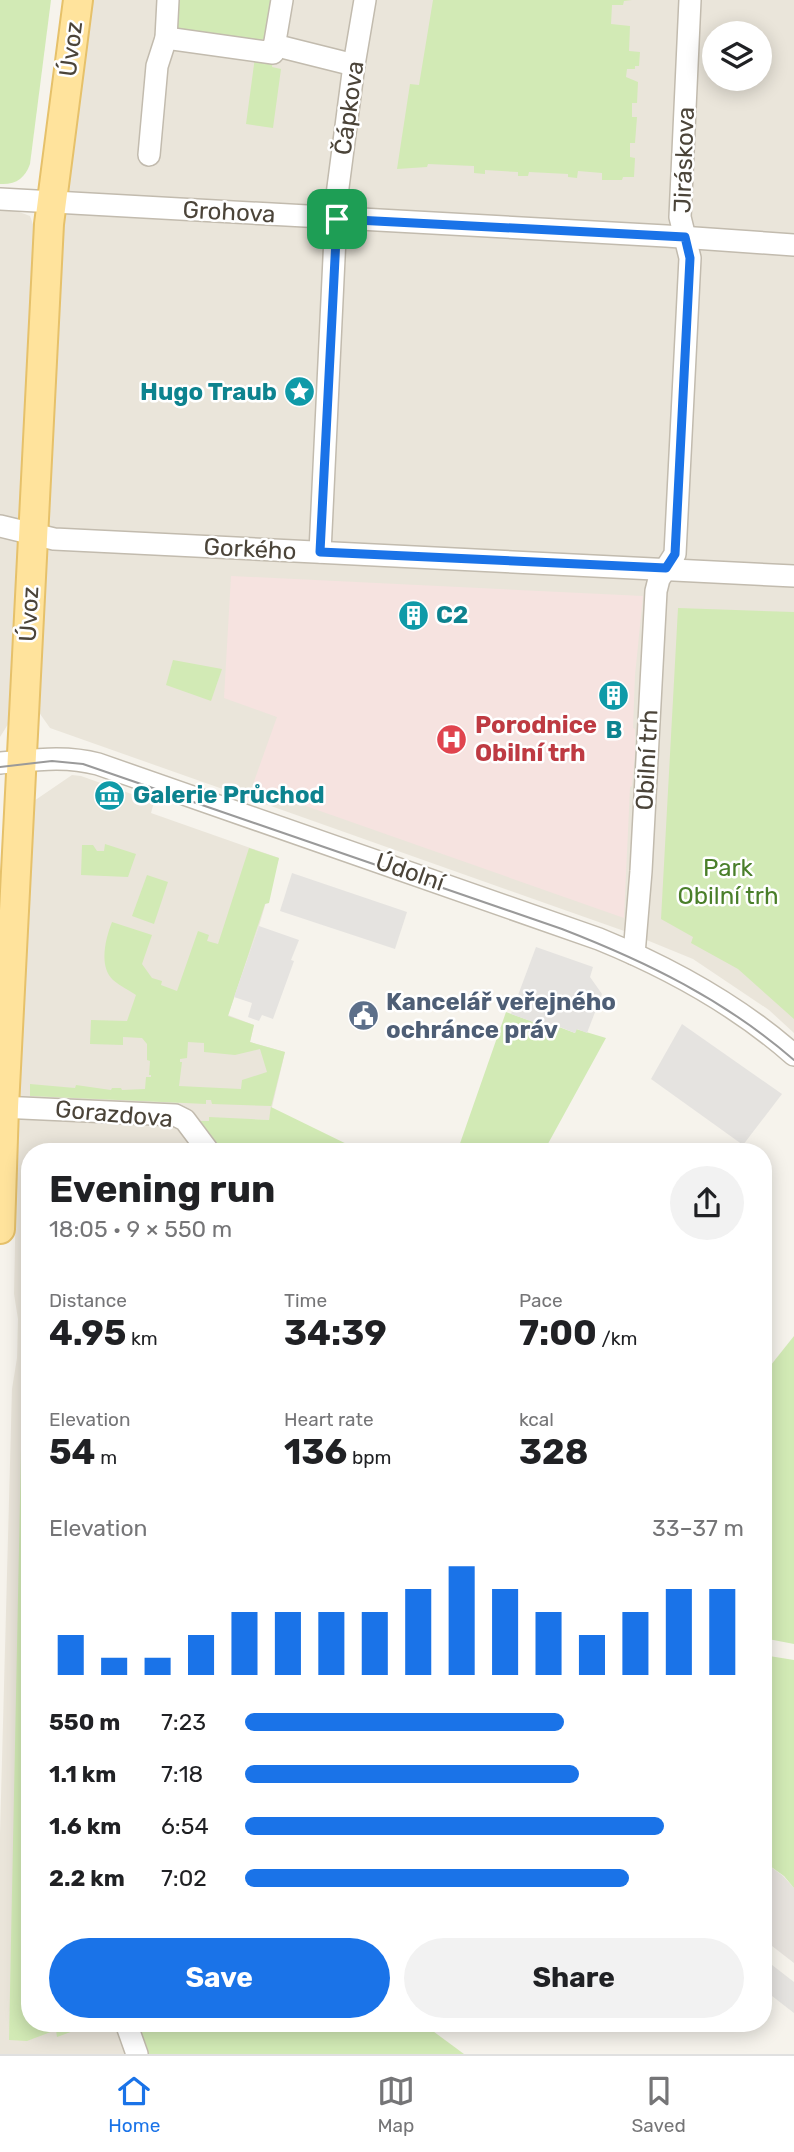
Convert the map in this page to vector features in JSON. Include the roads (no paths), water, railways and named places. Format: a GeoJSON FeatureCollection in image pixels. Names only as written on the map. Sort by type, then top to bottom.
{"type":"FeatureCollection","features":[{"type":"Feature","properties":{"kind":"main road","name":"Úvoz"},"geometry":{"type":"LineString","coordinates":[[0,1229],[12,762],[33,534],[51,202],[78,0]]}},
{"type":"Feature","properties":{"kind":"street"},"geometry":{"type":"LineString","coordinates":[[149,155],[157,66],[166,38],[168,0]]}},
{"type":"Feature","properties":{"kind":"street"},"geometry":{"type":"LineString","coordinates":[[166,38],[273,53],[282,0]]}},
{"type":"Feature","properties":{"kind":"street","name":"Čápkova"},"geometry":{"type":"LineString","coordinates":[[320,552],[337,195],[365,0]]}},
{"type":"Feature","properties":{"kind":"street","name":"Jiráskova"},"geometry":{"type":"LineString","coordinates":[[666,568],[675,554],[690,258],[680,217],[690,0]]}},
{"type":"Feature","properties":{"kind":"street"},"geometry":{"type":"LineString","coordinates":[[274,45],[354,65]]}},
{"type":"Feature","properties":{"kind":"street","name":"Grohova"},"geometry":{"type":"LineString","coordinates":[[0,199],[794,245]]}},
{"type":"Feature","properties":{"kind":"street","name":"Gorkého"},"geometry":{"type":"LineString","coordinates":[[0,526],[54,539],[794,576]]}},
{"type":"Feature","properties":{"kind":"street","name":"Obilní trh"},"geometry":{"type":"LineString","coordinates":[[634,954],[656,591],[666,568]]}},
{"type":"Feature","properties":{"kind":"street","name":"Údolní"},"geometry":{"type":"LineString","coordinates":[[12,762],[67,758],[98,764],[528,913],[634,954],[717,998],[759,1026],[794,1055]]}},
{"type":"Feature","properties":{"kind":"street","name":"Gorazdova"},"geometry":{"type":"LineString","coordinates":[[2,1107],[175,1115],[185,1121],[202,1143]]}},
{"type":"Feature","properties":{"kind":"street"},"geometry":{"type":"LineString","coordinates":[[129,2032],[137,2054]]}},
{"type":"Feature","properties":{"kind":"tram line"},"geometry":{"type":"LineString","coordinates":[[0,767],[52,761],[83,764],[562,929],[684,984],[741,1019],[794,1060]]}},
{"type":"Feature","properties":{"kind":"place","name":"Hugo Traub"},"geometry":{"type":"Point","coordinates":[300,392]}},
{"type":"Feature","properties":{"kind":"place","name":"C2"},"geometry":{"type":"Point","coordinates":[413,615]}},
{"type":"Feature","properties":{"kind":"place","name":"B"},"geometry":{"type":"Point","coordinates":[614,696]}},
{"type":"Feature","properties":{"kind":"place","name":"Porodnice Obilní trh"},"geometry":{"type":"Point","coordinates":[452,739]}},
{"type":"Feature","properties":{"kind":"place","name":"Galerie Průchod"},"geometry":{"type":"Point","coordinates":[110,795]}},
{"type":"Feature","properties":{"kind":"place","name":"Kancelář veřejného ochránce práv"},"geometry":{"type":"Point","coordinates":[363,1016]}},
{"type":"Feature","properties":{"kind":"park label","name":"Park Obilní trh"},"geometry":{"type":"Point","coordinates":[728,882]}}]}
